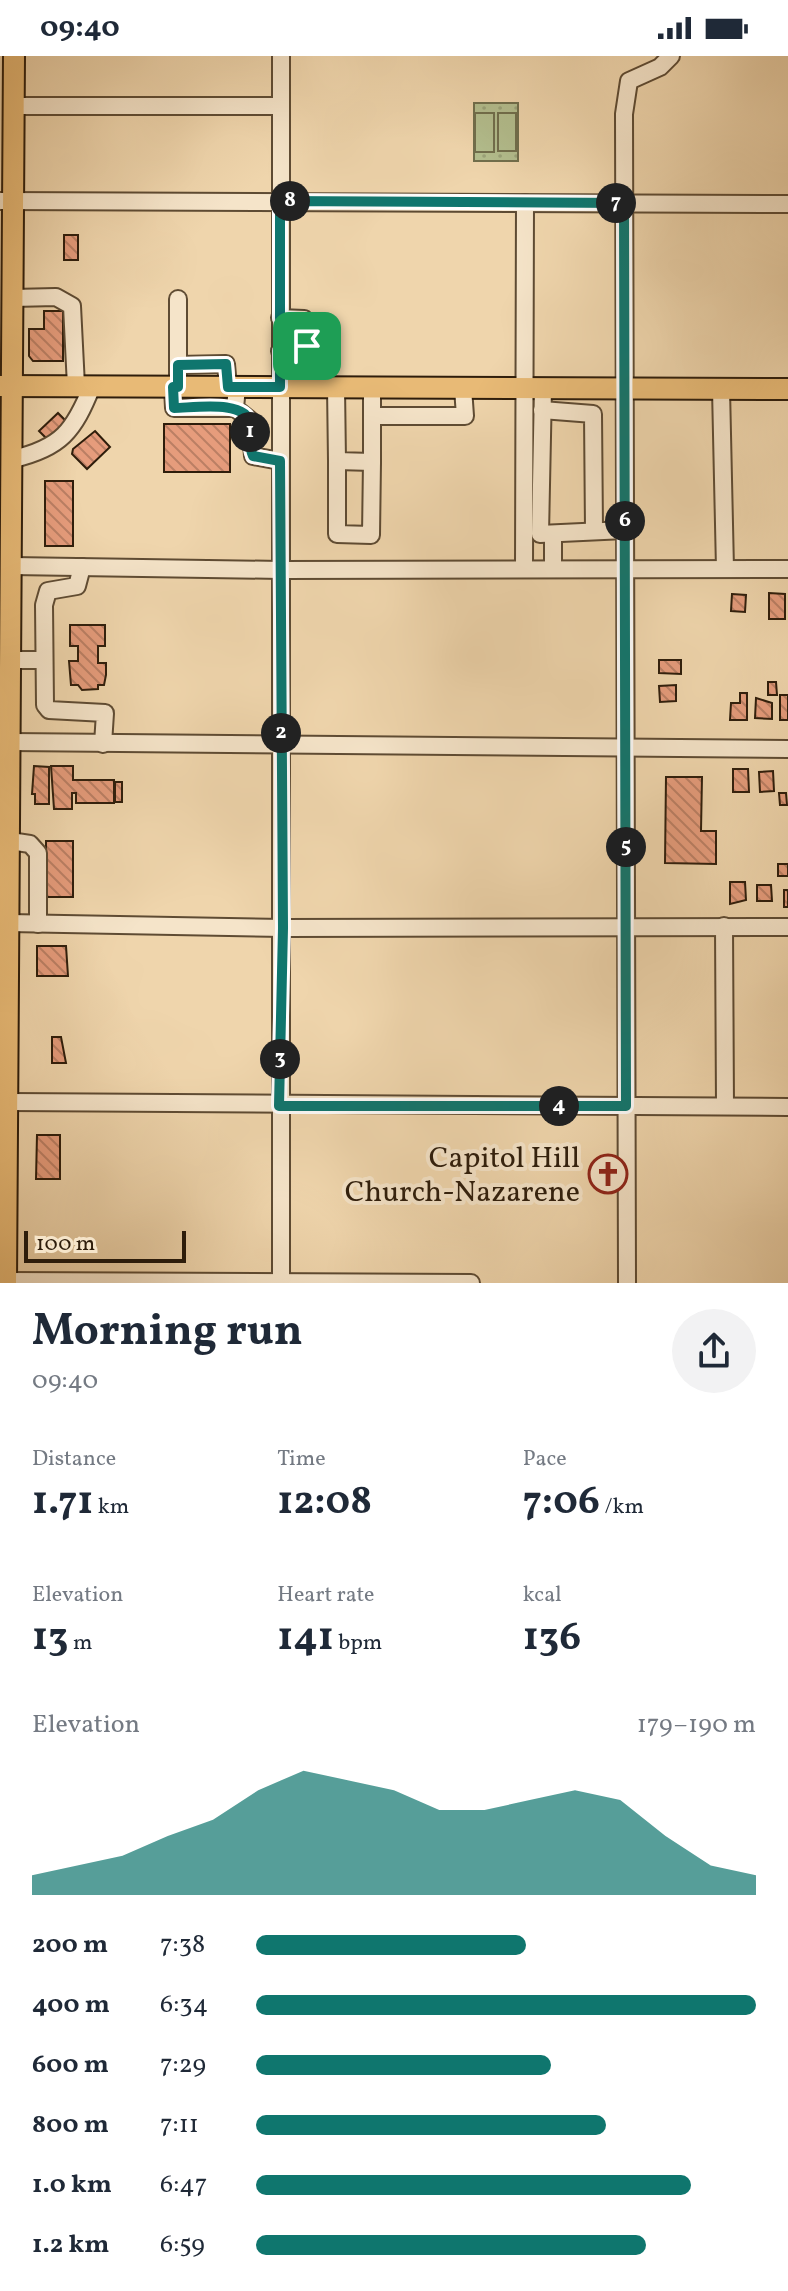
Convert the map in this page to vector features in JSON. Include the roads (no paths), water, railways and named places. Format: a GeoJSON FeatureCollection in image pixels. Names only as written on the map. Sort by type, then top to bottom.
{"type":"FeatureCollection","features":[{"type":"Feature","properties":{"kind":"main road"},"geometry":{"type":"LineString","coordinates":[[6,1282],[4,1205],[9,1102],[4,1043],[9,923],[5,901],[10,841],[11,742],[6,714],[11,660],[12,566],[6,526],[6,386],[13,298],[7,201],[14,106],[14,56]]}},
{"type":"Feature","properties":{"kind":"main road"},"geometry":{"type":"LineString","coordinates":[[6,386],[788,389]]}},
{"type":"Feature","properties":{"kind":"street"},"geometry":{"type":"LineString","coordinates":[[281,56],[281,1282]]}},
{"type":"Feature","properties":{"kind":"street"},"geometry":{"type":"LineString","coordinates":[[627,1283],[624,114],[629,81],[660,67],[671,56]]}},
{"type":"Feature","properties":{"kind":"street"},"geometry":{"type":"LineString","coordinates":[[14,106],[280,106]]}},
{"type":"Feature","properties":{"kind":"street"},"geometry":{"type":"LineString","coordinates":[[7,201],[788,204]]}},
{"type":"Feature","properties":{"kind":"street"},"geometry":{"type":"LineString","coordinates":[[524,569],[534,388],[525,203]]}},
{"type":"Feature","properties":{"kind":"street"},"geometry":{"type":"LineString","coordinates":[[8,448],[54,447],[76,422],[84,386],[72,306],[56,297],[13,298]]}},
{"type":"Feature","properties":{"kind":"street"},"geometry":{"type":"LineString","coordinates":[[178,299],[178,365],[174,408],[235,408],[250,420],[253,456],[280,461]]}},
{"type":"Feature","properties":{"kind":"street"},"geometry":{"type":"LineString","coordinates":[[280,318],[304,319],[308,327],[307,346],[301,350],[280,351]]}},
{"type":"Feature","properties":{"kind":"street"},"geometry":{"type":"LineString","coordinates":[[178,365],[226,364],[235,408]]}},
{"type":"Feature","properties":{"kind":"street"},"geometry":{"type":"LineString","coordinates":[[336,387],[337,534],[371,535],[372,387]]}},
{"type":"Feature","properties":{"kind":"street"},"geometry":{"type":"LineString","coordinates":[[395,387],[396,415]]}},
{"type":"Feature","properties":{"kind":"street"},"geometry":{"type":"LineString","coordinates":[[372,416],[465,416],[463,388]]}},
{"type":"Feature","properties":{"kind":"street"},"geometry":{"type":"LineString","coordinates":[[534,388],[542,410],[540,534],[625,530]]}},
{"type":"Feature","properties":{"kind":"street"},"geometry":{"type":"LineString","coordinates":[[721,389],[725,569]]}},
{"type":"Feature","properties":{"kind":"street"},"geometry":{"type":"LineString","coordinates":[[542,410],[591,411],[596,421],[594,530]]}},
{"type":"Feature","properties":{"kind":"street"},"geometry":{"type":"LineString","coordinates":[[337,461],[372,462]]}},
{"type":"Feature","properties":{"kind":"street"},"geometry":{"type":"LineString","coordinates":[[595,461],[625,461]]}},
{"type":"Feature","properties":{"kind":"street"},"geometry":{"type":"LineString","coordinates":[[553,534],[553,568]]}},
{"type":"Feature","properties":{"kind":"street"},"geometry":{"type":"LineString","coordinates":[[12,566],[281,570],[788,569]]}},
{"type":"Feature","properties":{"kind":"street"},"geometry":{"type":"LineString","coordinates":[[82,567],[77,586],[48,591],[44,605],[45,705],[49,710],[105,713],[103,744]]}},
{"type":"Feature","properties":{"kind":"street"},"geometry":{"type":"LineString","coordinates":[[11,660],[44,660]]}},
{"type":"Feature","properties":{"kind":"street"},"geometry":{"type":"LineString","coordinates":[[11,742],[281,747],[788,749]]}},
{"type":"Feature","properties":{"kind":"street"},"geometry":{"type":"LineString","coordinates":[[10,841],[30,844],[38,853],[38,924]]}},
{"type":"Feature","properties":{"kind":"street"},"geometry":{"type":"LineString","coordinates":[[9,923],[283,928],[788,927]]}},
{"type":"Feature","properties":{"kind":"street"},"geometry":{"type":"LineString","coordinates":[[724,926],[725,1106]]}},
{"type":"Feature","properties":{"kind":"street"},"geometry":{"type":"LineString","coordinates":[[9,1102],[788,1107]]}},
{"type":"Feature","properties":{"kind":"street"},"geometry":{"type":"LineString","coordinates":[[6,1282],[471,1283]]}},
{"type":"Feature","properties":{"kind":"place","name":"Capitol Hill Church-Nazarene"},"geometry":{"type":"Point","coordinates":[608,1174]}}]}
